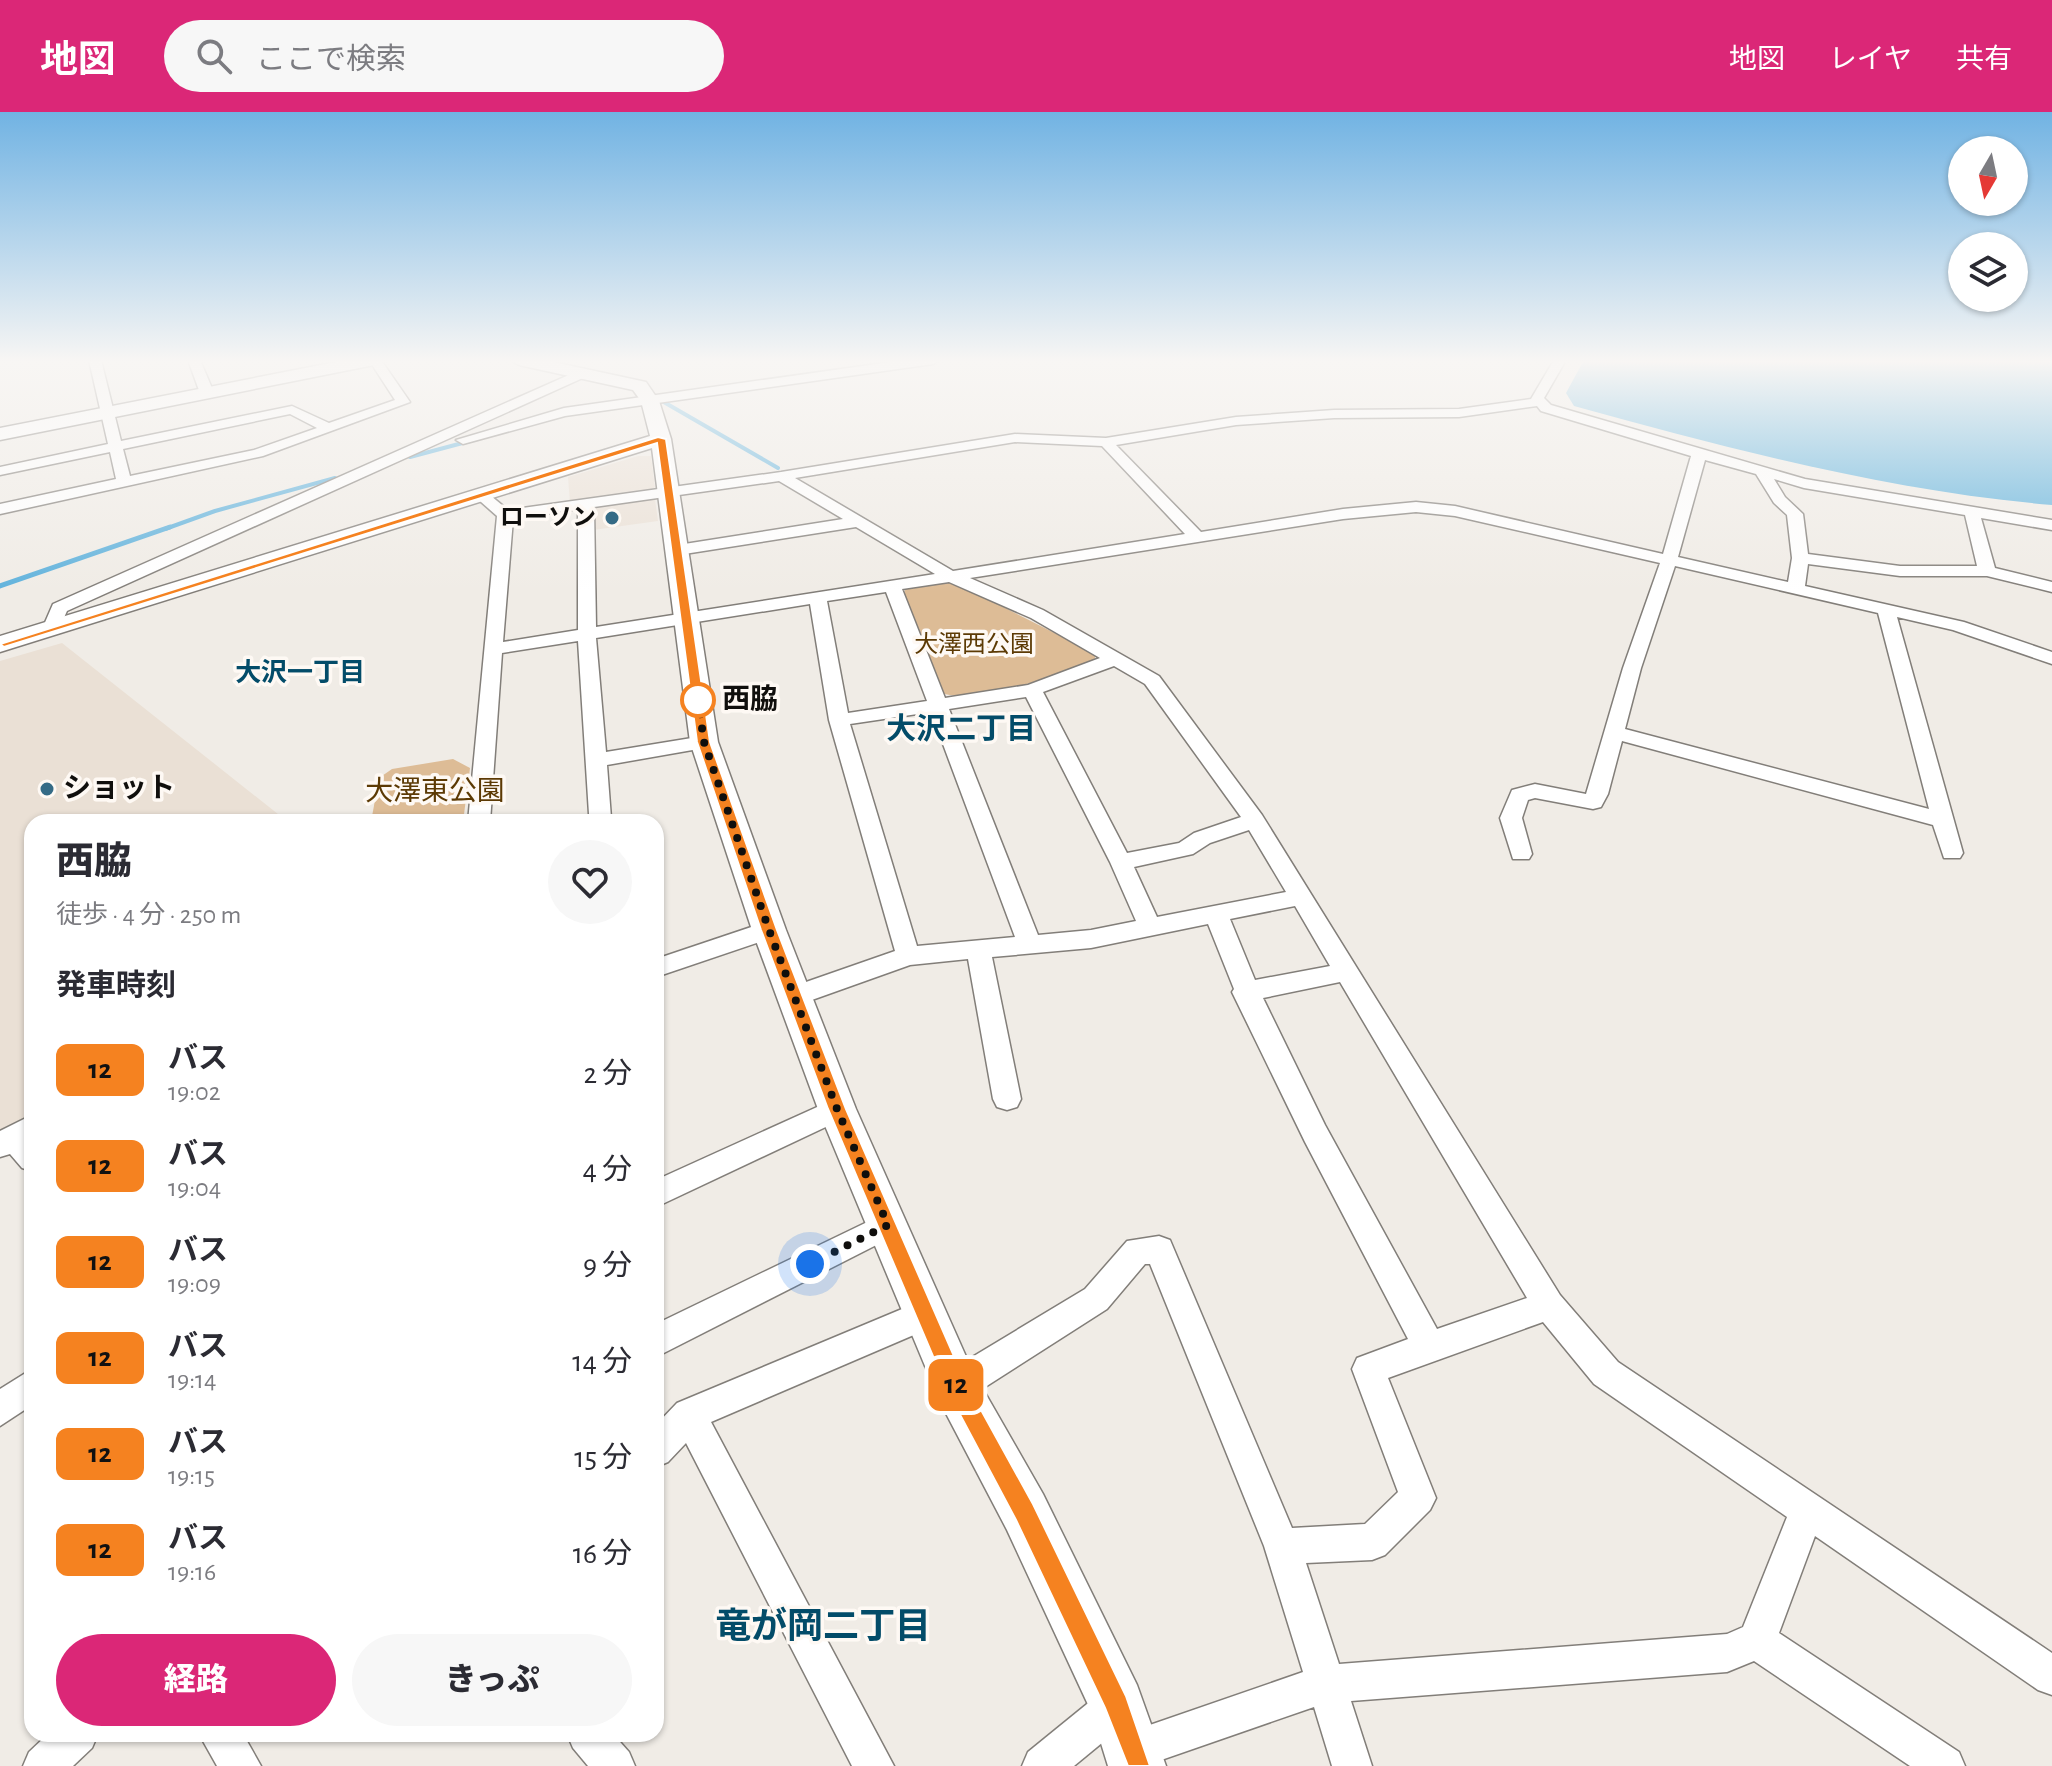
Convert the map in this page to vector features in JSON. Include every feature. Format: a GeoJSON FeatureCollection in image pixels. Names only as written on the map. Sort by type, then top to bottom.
{"type":"FeatureCollection","features":[{"type":"Feature","properties":{"kind":"main road"},"geometry":{"type":"LineString","coordinates":[[0,644],[661,439],[671,492],[704,742],[769,930],[837,1109],[956,1386],[1025,1512],[1117,1705],[1134,1758]]}},
{"type":"Feature","properties":{"kind":"street"},"geometry":{"type":"LineString","coordinates":[[115,437],[124,482]]}},
{"type":"Feature","properties":{"kind":"street"},"geometry":{"type":"LineString","coordinates":[[0,471],[164,437]]}},
{"type":"Feature","properties":{"kind":"street"},"geometry":{"type":"LineString","coordinates":[[0,509],[258,453],[302,437]]}},
{"type":"Feature","properties":{"kind":"street"},"geometry":{"type":"LineString","coordinates":[[52,627],[59,608],[440,437]]}},
{"type":"Feature","properties":{"kind":"street"},"geometry":{"type":"LineString","coordinates":[[397,456],[468,437]]}},
{"type":"Feature","properties":{"kind":"street"},"geometry":{"type":"LineString","coordinates":[[480,494],[505,515],[781,476],[1015,438],[1106,442],[1136,437]]}},
{"type":"Feature","properties":{"kind":"street"},"geometry":{"type":"LineString","coordinates":[[1641,437],[1827,488],[2052,525]]}},
{"type":"Feature","properties":{"kind":"street"},"geometry":{"type":"LineString","coordinates":[[1106,442],[1198,538]]}},
{"type":"Feature","properties":{"kind":"street"},"geometry":{"type":"LineString","coordinates":[[1521,854],[1511,818],[1519,795],[1535,791],[1593,802],[1638,647],[1669,561],[1699,454]]}},
{"type":"Feature","properties":{"kind":"street"},"geometry":{"type":"LineString","coordinates":[[1763,473],[1779,500],[1795,514],[1800,558],[1796,589]]}},
{"type":"Feature","properties":{"kind":"street"},"geometry":{"type":"LineString","coordinates":[[781,476],[950,576],[1037,614],[1152,680],[1254,820],[1549,1305],[1606,1373],[2052,1676]]}},
{"type":"Feature","properties":{"kind":"street"},"geometry":{"type":"LineString","coordinates":[[586,504],[587,634],[597,814]]}},
{"type":"Feature","properties":{"kind":"street"},"geometry":{"type":"LineString","coordinates":[[494,649],[1343,514],[1416,507],[1455,511],[1958,626],[2052,658]]}},
{"type":"Feature","properties":{"kind":"street"},"geometry":{"type":"LineString","coordinates":[[1972,513],[1987,571]]}},
{"type":"Feature","properties":{"kind":"street"},"geometry":{"type":"LineString","coordinates":[[480,814],[505,515]]}},
{"type":"Feature","properties":{"kind":"street"},"geometry":{"type":"LineString","coordinates":[[678,550],[857,522]]}},
{"type":"Feature","properties":{"kind":"street"},"geometry":{"type":"LineString","coordinates":[[1800,558],[1900,571],[1987,571],[2052,587]]}},
{"type":"Feature","properties":{"kind":"street"},"geometry":{"type":"LineString","coordinates":[[893,587],[1029,943]]}},
{"type":"Feature","properties":{"kind":"street"},"geometry":{"type":"LineString","coordinates":[[818,598],[839,720],[908,956]]}},
{"type":"Feature","properties":{"kind":"street"},"geometry":{"type":"LineString","coordinates":[[1886,610],[1952,853]]}},
{"type":"Feature","properties":{"kind":"street"},"geometry":{"type":"LineString","coordinates":[[839,720],[1032,690],[1114,659]]}},
{"type":"Feature","properties":{"kind":"street"},"geometry":{"type":"LineString","coordinates":[[1032,690],[1121,862],[1149,925]]}},
{"type":"Feature","properties":{"kind":"street"},"geometry":{"type":"LineString","coordinates":[[1613,732],[1943,820]]}},
{"type":"Feature","properties":{"kind":"street"},"geometry":{"type":"LineString","coordinates":[[596,760],[704,742]]}},
{"type":"Feature","properties":{"kind":"street"},"geometry":{"type":"LineString","coordinates":[[1121,862],[1185,849],[1202,838],[1254,820]]}},
{"type":"Feature","properties":{"kind":"street"},"geometry":{"type":"LineString","coordinates":[[795,996],[908,956],[1091,939],[1300,897]]}},
{"type":"Feature","properties":{"kind":"street"},"geometry":{"type":"LineString","coordinates":[[1216,913],[1245,992],[1317,1140],[1430,1347]]}},
{"type":"Feature","properties":{"kind":"street"},"geometry":{"type":"LineString","coordinates":[[664,965],[769,930]]}},
{"type":"Feature","properties":{"kind":"street"},"geometry":{"type":"LineString","coordinates":[[978,948],[1007,1099]]}},
{"type":"Feature","properties":{"kind":"street"},"geometry":{"type":"LineString","coordinates":[[1245,992],[1346,972]]}},
{"type":"Feature","properties":{"kind":"street"},"geometry":{"type":"LineString","coordinates":[[664,1190],[837,1109]]}},
{"type":"Feature","properties":{"kind":"street"},"geometry":{"type":"LineString","coordinates":[[664,1337],[888,1225]]}},
{"type":"Feature","properties":{"kind":"street"},"geometry":{"type":"LineString","coordinates":[[956,1386],[1096,1299],[1138,1251],[1159,1250],[1282,1546],[1352,1766]]}},
{"type":"Feature","properties":{"kind":"street"},"geometry":{"type":"LineString","coordinates":[[1282,1546],[1372,1542],[1418,1498],[1368,1369],[1549,1305]]}},
{"type":"Feature","properties":{"kind":"street"},"geometry":{"type":"LineString","coordinates":[[664,1442],[689,1415],[926,1314]]}},
{"type":"Feature","properties":{"kind":"street"},"geometry":{"type":"LineString","coordinates":[[0,1409],[24,1391]]}},
{"type":"Feature","properties":{"kind":"street"},"geometry":{"type":"LineString","coordinates":[[689,1415],[874,1766]]}},
{"type":"Feature","properties":{"kind":"street"},"geometry":{"type":"LineString","coordinates":[[1134,1758],[1325,1684],[1727,1653],[1757,1641],[1807,1510]]}},
{"type":"Feature","properties":{"kind":"street"},"geometry":{"type":"LineString","coordinates":[[1757,1641],[1945,1766]]}},
{"type":"Feature","properties":{"kind":"street"},"geometry":{"type":"LineString","coordinates":[[1042,1766],[1117,1705]]}},
{"type":"Feature","properties":{"kind":"street"},"geometry":{"type":"LineString","coordinates":[[43,1766],[69,1742]]}},
{"type":"Feature","properties":{"kind":"street"},"geometry":{"type":"LineString","coordinates":[[224,1742],[241,1766]]}},
{"type":"Feature","properties":{"kind":"street"},"geometry":{"type":"LineString","coordinates":[[594,1742],[615,1766]]}},
{"type":"Feature","properties":{"kind":"shaded area"},"geometry":{"type":"Polygon","coordinates":[[[638,456],[651,456],[655,487],[649,491],[570,503],[568,477],[638,456]]]}},
{"type":"Feature","properties":{"kind":"shaded area"},"geometry":{"type":"Polygon","coordinates":[[[649,497],[655,499],[658,521],[593,530],[594,508],[649,497]]]}},
{"type":"Feature","properties":{"kind":"shaded area"},"geometry":{"type":"Polygon","coordinates":[[[62,643],[278,814],[24,814],[24,1121],[0,1135],[0,661],[62,643]]]}},
{"type":"Feature","properties":{"kind":"green space","name":"大澤西公園"},"geometry":{"type":"Polygon","coordinates":[[[948,582],[960,585],[1096,654],[1094,661],[996,692],[957,696],[941,693],[904,595],[905,589],[948,582]]]}},
{"type":"Feature","properties":{"kind":"green space","name":"大澤東公園"},"geometry":{"type":"Polygon","coordinates":[[[453,759],[470,768],[464,814],[372,814],[379,778],[392,769],[453,759]]]}},
{"type":"Feature","properties":{"kind":"water"},"geometry":{"type":"Polygon","coordinates":[[[1689,437],[2052,437],[2052,505],[1871,479],[1689,437]]]}},
{"type":"Feature","properties":{"kind":"waterway"},"geometry":{"type":"LineString","coordinates":[[725,437],[778,468]]}},
{"type":"Feature","properties":{"kind":"waterway"},"geometry":{"type":"LineString","coordinates":[[410,457],[470,441]]}},
{"type":"Feature","properties":{"kind":"waterway"},"geometry":{"type":"LineString","coordinates":[[165,529],[215,511],[335,478]]}},
{"type":"Feature","properties":{"kind":"waterway"},"geometry":{"type":"LineString","coordinates":[[0,586],[170,527]]}},
{"type":"Feature","properties":{"kind":"bus line","name":"12"},"geometry":{"type":"LineString","coordinates":[[0,644],[661,439],[671,492],[704,742],[769,930],[837,1109],[956,1386],[1025,1512],[1117,1705],[1137,1766]]}},
{"type":"Feature","properties":{"kind":"place","name":"ローソン"},"geometry":{"type":"Point","coordinates":[612,518]}},
{"type":"Feature","properties":{"kind":"place","name":"西脇"},"geometry":{"type":"Point","coordinates":[698,700]}},
{"type":"Feature","properties":{"kind":"place","name":"ショット"},"geometry":{"type":"Point","coordinates":[47,789]}},
{"type":"Feature","properties":{"kind":"district","name":"大沢一丁目"},"geometry":{"type":"Point","coordinates":[300,673]}},
{"type":"Feature","properties":{"kind":"district","name":"大沢二丁目"},"geometry":{"type":"Point","coordinates":[961,730]}},
{"type":"Feature","properties":{"kind":"district","name":"竜が岡二丁目"},"geometry":{"type":"Point","coordinates":[823,1627]}},
{"type":"Feature","properties":{"kind":"route"},"geometry":{"type":"LineString","coordinates":[[698,700],[704,742],[769,930],[837,1109],[888,1225],[810,1264]]}}]}
